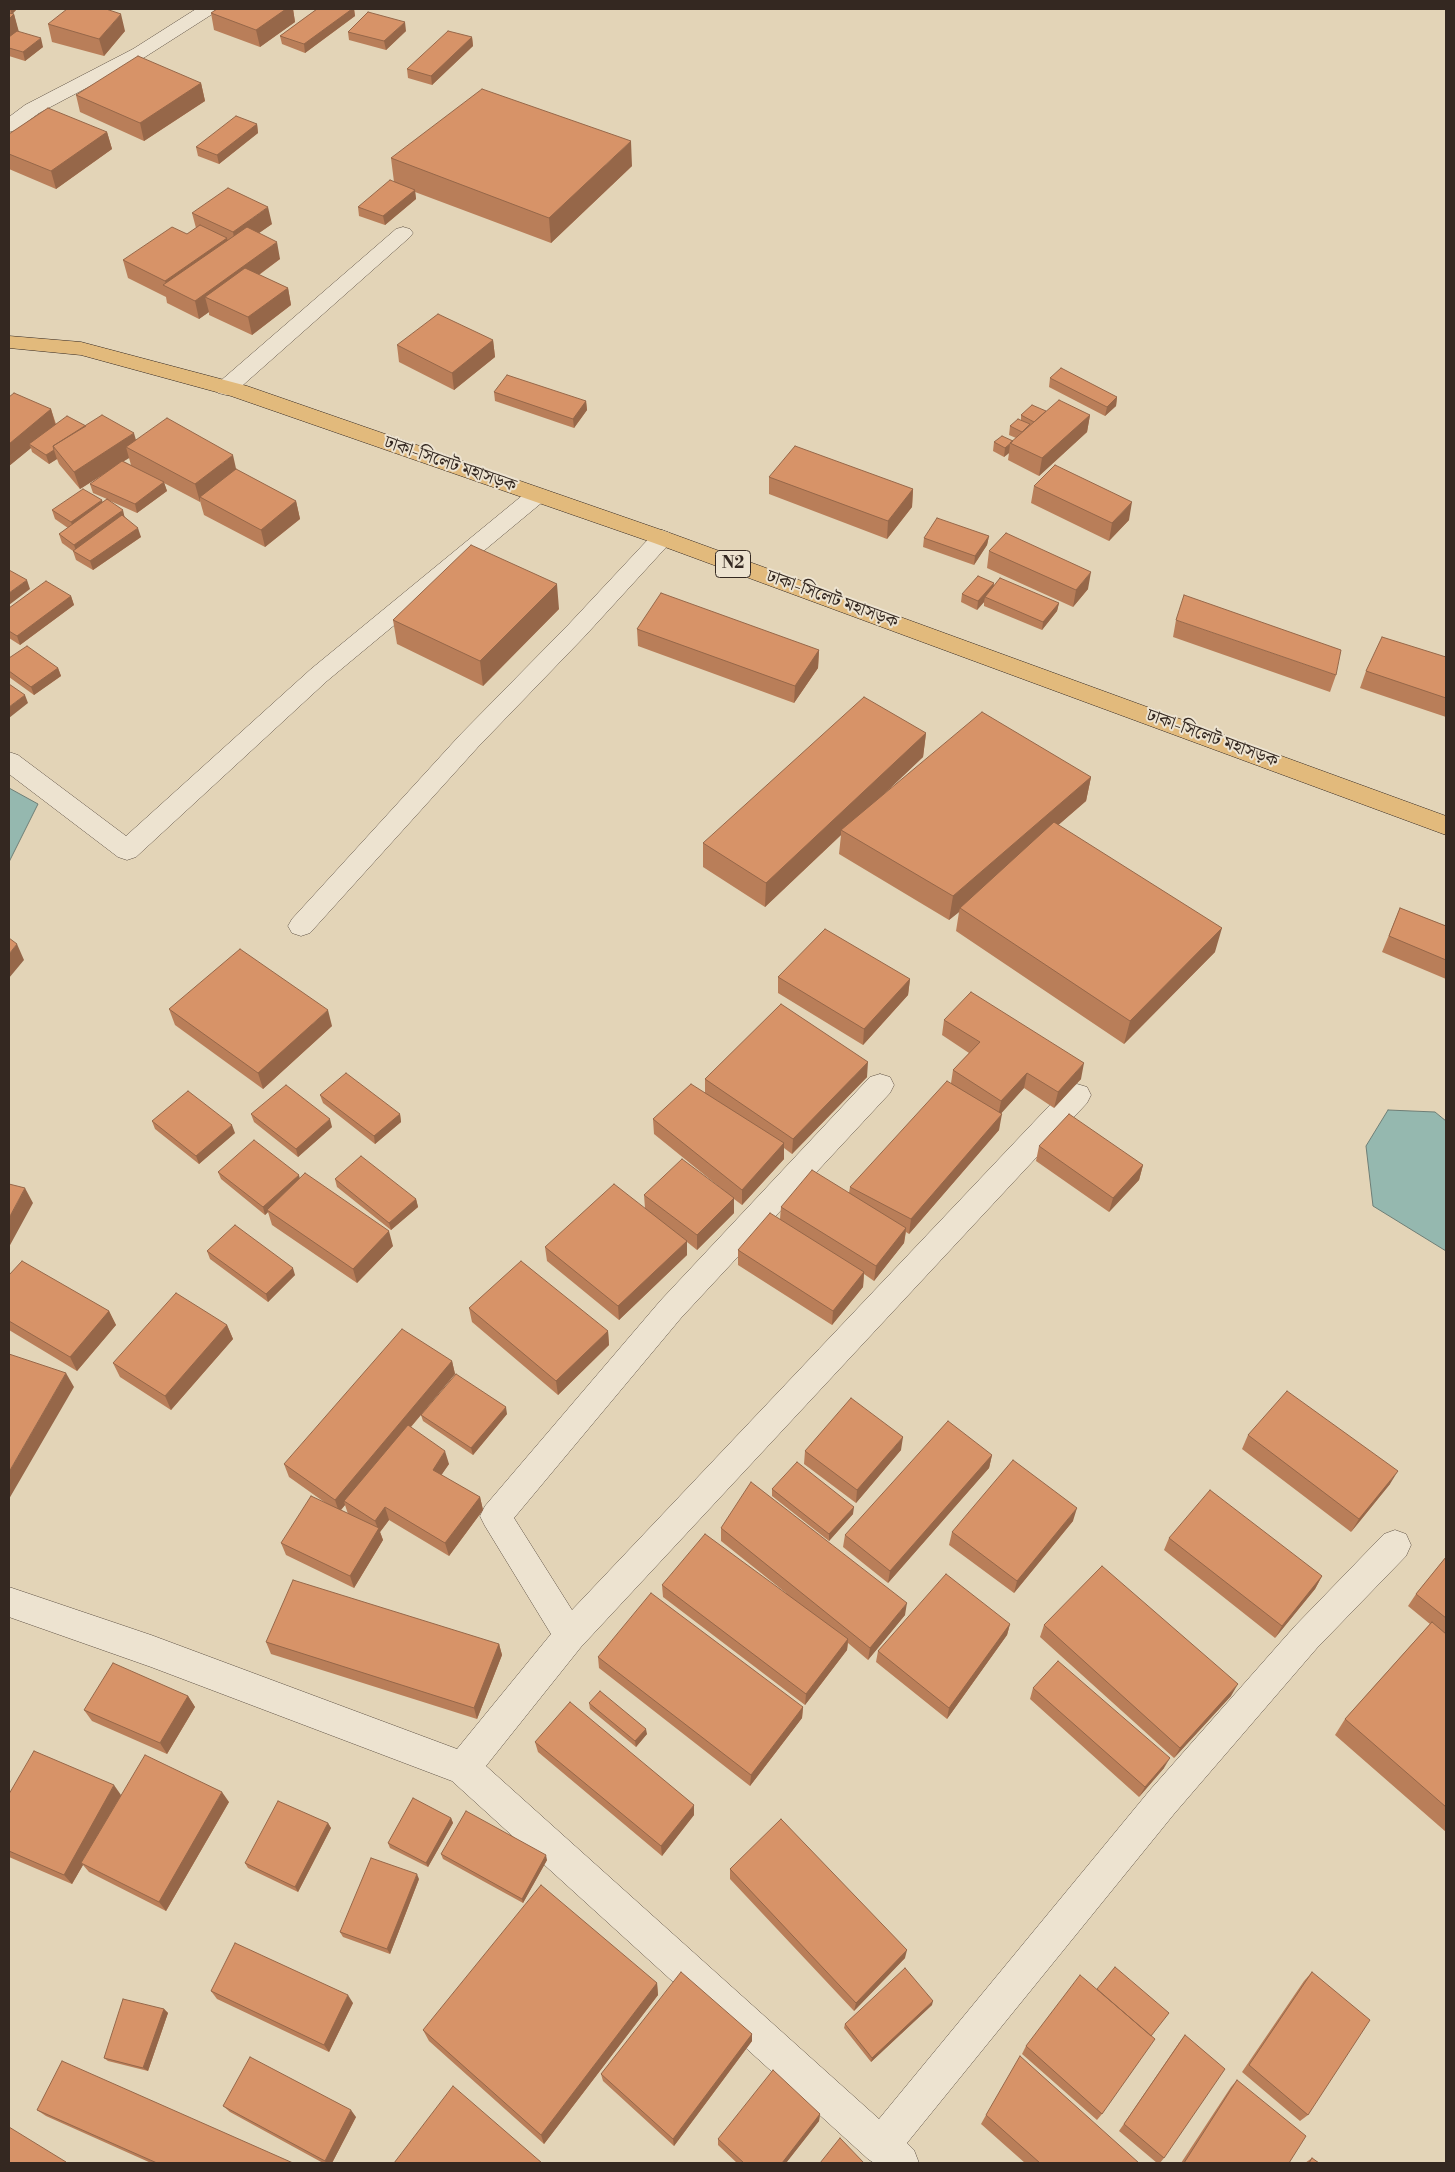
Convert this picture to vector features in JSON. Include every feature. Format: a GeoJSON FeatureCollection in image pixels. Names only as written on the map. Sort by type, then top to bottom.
{"type":"FeatureCollection","features":[{"type":"Feature","properties":{"kind":"highway","name":"ঢাকা-সিলেট মহাসড়ক"},"geometry":{"type":"LineString","coordinates":[[9,342],[81,349],[226,388],[662,538],[1446,826]]}},
{"type":"Feature","properties":{"kind":"street"},"geometry":{"type":"LineString","coordinates":[[9,126],[32,109],[139,53],[208,9]]}},
{"type":"Feature","properties":{"kind":"street"},"geometry":{"type":"LineString","coordinates":[[226,388],[403,233]]}},
{"type":"Feature","properties":{"kind":"street"},"geometry":{"type":"LineString","coordinates":[[9,761],[128,850],[319,675],[537,495]]}},
{"type":"Feature","properties":{"kind":"street"},"geometry":{"type":"LineString","coordinates":[[301,926],[469,741],[577,630],[662,538]]}},
{"type":"Feature","properties":{"kind":"street"},"geometry":{"type":"LineString","coordinates":[[570,1636],[496,1516],[671,1309],[880,1085]]}},
{"type":"Feature","properties":{"kind":"street"},"geometry":{"type":"LineString","coordinates":[[463,1768],[570,1636],[1077,1094]]}},
{"type":"Feature","properties":{"kind":"street"},"geometry":{"type":"LineString","coordinates":[[9,1602],[152,1651],[463,1768],[891,2155],[1004,1993],[1162,1802],[1306,1637],[1394,1546]]}},
{"type":"Feature","properties":{"kind":"water"},"geometry":{"type":"Polygon","coordinates":[[[9,788],[38,804],[9,862],[9,788]]]}},
{"type":"Feature","properties":{"kind":"water"},"geometry":{"type":"Polygon","coordinates":[[[1388,1110],[1435,1112],[1446,1121],[1446,1251],[1373,1206],[1366,1146],[1388,1110]]]}},
{"type":"Feature","properties":{"kind":"building"},"geometry":{"type":"Polygon","coordinates":[[[67,9],[106,9],[121,14],[99,39],[48,24],[67,9]]]}},
{"type":"Feature","properties":{"kind":"building"},"geometry":{"type":"Polygon","coordinates":[[[217,9],[286,9],[256,30],[211,13],[217,9]]]}},
{"type":"Feature","properties":{"kind":"building"},"geometry":{"type":"Polygon","coordinates":[[[317,9],[352,9],[304,44],[280,36],[317,9]]]}},
{"type":"Feature","properties":{"kind":"building"},"geometry":{"type":"Polygon","coordinates":[[[368,12],[405,22],[384,41],[348,32],[368,12]]]}},
{"type":"Feature","properties":{"kind":"building"},"geometry":{"type":"Polygon","coordinates":[[[17,31],[41,38],[23,52],[9,48],[9,37],[17,31]]]}},
{"type":"Feature","properties":{"kind":"building"},"geometry":{"type":"Polygon","coordinates":[[[448,31],[472,37],[431,76],[407,69],[448,31]]]}},
{"type":"Feature","properties":{"kind":"building"},"geometry":{"type":"Polygon","coordinates":[[[138,56],[201,83],[140,123],[76,95],[138,56]]]}},
{"type":"Feature","properties":{"kind":"building"},"geometry":{"type":"Polygon","coordinates":[[[482,89],[631,141],[549,218],[391,158],[482,89]]]}},
{"type":"Feature","properties":{"kind":"building"},"geometry":{"type":"Polygon","coordinates":[[[48,108],[107,132],[51,171],[9,154],[9,134],[48,108]]]}},
{"type":"Feature","properties":{"kind":"building"},"geometry":{"type":"Polygon","coordinates":[[[236,116],[257,124],[217,155],[196,147],[236,116]]]}},
{"type":"Feature","properties":{"kind":"building"},"geometry":{"type":"Polygon","coordinates":[[[390,180],[415,190],[383,216],[358,207],[390,180]]]}},
{"type":"Feature","properties":{"kind":"building"},"geometry":{"type":"Polygon","coordinates":[[[228,188],[268,207],[233,232],[192,213],[228,188]]]}},
{"type":"Feature","properties":{"kind":"building"},"geometry":{"type":"Polygon","coordinates":[[[200,225],[227,238],[165,281],[123,260],[172,227],[187,234],[200,225]]]}},
{"type":"Feature","properties":{"kind":"building"},"geometry":{"type":"Polygon","coordinates":[[[247,227],[277,242],[195,301],[163,285],[247,227]]]}},
{"type":"Feature","properties":{"kind":"building"},"geometry":{"type":"Polygon","coordinates":[[[245,268],[288,288],[248,317],[205,297],[245,268]]]}},
{"type":"Feature","properties":{"kind":"building"},"geometry":{"type":"Polygon","coordinates":[[[438,314],[493,340],[452,373],[397,345],[438,314]]]}},
{"type":"Feature","properties":{"kind":"building"},"geometry":{"type":"Polygon","coordinates":[[[1061,368],[1117,397],[1107,407],[1050,378],[1061,368]]]}},
{"type":"Feature","properties":{"kind":"building"},"geometry":{"type":"Polygon","coordinates":[[[507,375],[586,401],[573,419],[494,392],[507,375]]]}},
{"type":"Feature","properties":{"kind":"building"},"geometry":{"type":"Polygon","coordinates":[[[14,393],[51,409],[9,444],[9,397],[14,393]]]}},
{"type":"Feature","properties":{"kind":"building"},"geometry":{"type":"Polygon","coordinates":[[[1059,400],[1090,415],[1042,458],[1010,443],[1059,400]]]}},
{"type":"Feature","properties":{"kind":"building"},"geometry":{"type":"Polygon","coordinates":[[[1032,405],[1046,411],[1034,422],[1021,415],[1032,405]]]}},
{"type":"Feature","properties":{"kind":"building"},"geometry":{"type":"Polygon","coordinates":[[[102,415],[134,433],[74,472],[53,446],[102,415]]]}},
{"type":"Feature","properties":{"kind":"building"},"geometry":{"type":"Polygon","coordinates":[[[67,416],[86,426],[53,446],[54,450],[46,455],[29,444],[67,416]]]}},
{"type":"Feature","properties":{"kind":"building"},"geometry":{"type":"Polygon","coordinates":[[[167,418],[233,455],[195,484],[126,447],[167,418]]]}},
{"type":"Feature","properties":{"kind":"building"},"geometry":{"type":"Polygon","coordinates":[[[1018,419],[1030,424],[1022,432],[1010,426],[1018,419]]]}},
{"type":"Feature","properties":{"kind":"building"},"geometry":{"type":"Polygon","coordinates":[[[1002,436],[1013,441],[1005,448],[994,442],[1002,436]]]}},
{"type":"Feature","properties":{"kind":"building"},"geometry":{"type":"Polygon","coordinates":[[[795,446],[913,489],[888,521],[769,477],[795,446]]]}},
{"type":"Feature","properties":{"kind":"building"},"geometry":{"type":"Polygon","coordinates":[[[122,461],[164,482],[135,504],[90,484],[122,461]]]}},
{"type":"Feature","properties":{"kind":"building"},"geometry":{"type":"Polygon","coordinates":[[[1055,465],[1132,502],[1112,523],[1034,486],[1055,465]]]}},
{"type":"Feature","properties":{"kind":"building"},"geometry":{"type":"Polygon","coordinates":[[[236,469],[296,501],[261,530],[200,497],[236,469]]]}},
{"type":"Feature","properties":{"kind":"building"},"geometry":{"type":"Polygon","coordinates":[[[83,489],[102,500],[71,522],[52,510],[83,489]]]}},
{"type":"Feature","properties":{"kind":"building"},"geometry":{"type":"Polygon","coordinates":[[[107,499],[123,510],[74,545],[59,534],[107,499]]]}},
{"type":"Feature","properties":{"kind":"building"},"geometry":{"type":"Polygon","coordinates":[[[122,515],[138,528],[90,561],[73,551],[122,515]]]}},
{"type":"Feature","properties":{"kind":"building"},"geometry":{"type":"Polygon","coordinates":[[[937,518],[989,536],[975,556],[924,538],[937,518]]]}},
{"type":"Feature","properties":{"kind":"building"},"geometry":{"type":"Polygon","coordinates":[[[1006,533],[1091,572],[1076,590],[989,551],[1006,533]]]}},
{"type":"Feature","properties":{"kind":"building"},"geometry":{"type":"Polygon","coordinates":[[[471,545],[557,584],[480,661],[393,620],[471,545]]]}},
{"type":"Feature","properties":{"kind":"building"},"geometry":{"type":"Polygon","coordinates":[[[9,570],[27,580],[9,593],[9,570]]]}},
{"type":"Feature","properties":{"kind":"building"},"geometry":{"type":"Polygon","coordinates":[[[978,576],[994,583],[978,601],[962,594],[978,576]]]}},
{"type":"Feature","properties":{"kind":"building"},"geometry":{"type":"Polygon","coordinates":[[[1000,578],[1059,603],[1043,622],[985,597],[1000,578]]]}},
{"type":"Feature","properties":{"kind":"building"},"geometry":{"type":"Polygon","coordinates":[[[46,581],[71,596],[17,636],[9,631],[9,608],[46,581]]]}},
{"type":"Feature","properties":{"kind":"building"},"geometry":{"type":"Polygon","coordinates":[[[661,593],[819,650],[795,686],[637,629],[661,593]]]}},
{"type":"Feature","properties":{"kind":"building"},"geometry":{"type":"Polygon","coordinates":[[[1184,595],[1341,650],[1336,675],[1176,620],[1184,595]]]}},
{"type":"Feature","properties":{"kind":"building"},"geometry":{"type":"Polygon","coordinates":[[[1382,637],[1446,657],[1446,698],[1366,671],[1382,637]]]}},
{"type":"Feature","properties":{"kind":"building"},"geometry":{"type":"Polygon","coordinates":[[[27,646],[58,668],[31,687],[9,671],[9,658],[27,646]]]}},
{"type":"Feature","properties":{"kind":"building"},"geometry":{"type":"Polygon","coordinates":[[[9,684],[25,695],[9,707],[9,684]]]}},
{"type":"Feature","properties":{"kind":"building"},"geometry":{"type":"Polygon","coordinates":[[[864,697],[926,733],[766,883],[703,843],[864,697]]]}},
{"type":"Feature","properties":{"kind":"building"},"geometry":{"type":"Polygon","coordinates":[[[982,712],[1091,777],[953,896],[841,830],[982,712]]]}},
{"type":"Feature","properties":{"kind":"building"},"geometry":{"type":"Polygon","coordinates":[[[1054,822],[1222,928],[1130,1021],[960,908],[1054,822]]]}},
{"type":"Feature","properties":{"kind":"building"},"geometry":{"type":"Polygon","coordinates":[[[1400,908],[1446,926],[1446,960],[1389,936],[1400,908]]]}},
{"type":"Feature","properties":{"kind":"building"},"geometry":{"type":"Polygon","coordinates":[[[825,929],[910,979],[864,1029],[778,977],[825,929]]]}},
{"type":"Feature","properties":{"kind":"building"},"geometry":{"type":"Polygon","coordinates":[[[9,938],[17,944],[9,954],[9,938]]]}},
{"type":"Feature","properties":{"kind":"building"},"geometry":{"type":"Polygon","coordinates":[[[240,949],[328,1010],[258,1073],[169,1009],[240,949]]]}},
{"type":"Feature","properties":{"kind":"building"},"geometry":{"type":"Polygon","coordinates":[[[971,992],[1084,1063],[1058,1092],[1027,1073],[1001,1101],[953,1070],[980,1042],[944,1020],[971,992]]]}},
{"type":"Feature","properties":{"kind":"building"},"geometry":{"type":"Polygon","coordinates":[[[781,1004],[868,1062],[793,1139],[705,1079],[781,1004]]]}},
{"type":"Feature","properties":{"kind":"building"},"geometry":{"type":"Polygon","coordinates":[[[346,1073],[400,1114],[374,1136],[320,1095],[346,1073]]]}},
{"type":"Feature","properties":{"kind":"building"},"geometry":{"type":"Polygon","coordinates":[[[947,1081],[1002,1114],[911,1219],[850,1187],[947,1081]]]}},
{"type":"Feature","properties":{"kind":"building"},"geometry":{"type":"Polygon","coordinates":[[[691,1084],[784,1143],[742,1190],[653,1119],[691,1084]]]}},
{"type":"Feature","properties":{"kind":"building"},"geometry":{"type":"Polygon","coordinates":[[[286,1085],[330,1119],[296,1149],[251,1114],[286,1085]]]}},
{"type":"Feature","properties":{"kind":"building"},"geometry":{"type":"Polygon","coordinates":[[[188,1091],[232,1125],[196,1156],[152,1121],[188,1091]]]}},
{"type":"Feature","properties":{"kind":"building"},"geometry":{"type":"Polygon","coordinates":[[[1069,1114],[1143,1165],[1113,1198],[1039,1146],[1069,1114]]]}},
{"type":"Feature","properties":{"kind":"building"},"geometry":{"type":"Polygon","coordinates":[[[254,1140],[299,1175],[263,1207],[218,1172],[254,1140]]]}},
{"type":"Feature","properties":{"kind":"building"},"geometry":{"type":"Polygon","coordinates":[[[361,1156],[416,1199],[389,1223],[335,1179],[361,1156]]]}},
{"type":"Feature","properties":{"kind":"building"},"geometry":{"type":"Polygon","coordinates":[[[682,1159],[734,1198],[697,1235],[644,1195],[682,1159]]]}},
{"type":"Feature","properties":{"kind":"building"},"geometry":{"type":"Polygon","coordinates":[[[812,1170],[906,1228],[876,1266],[781,1207],[812,1170]]]}},
{"type":"Feature","properties":{"kind":"building"},"geometry":{"type":"Polygon","coordinates":[[[305,1173],[389,1231],[353,1269],[267,1210],[305,1173]]]}},
{"type":"Feature","properties":{"kind":"building"},"geometry":{"type":"Polygon","coordinates":[[[9,1184],[25,1188],[9,1218],[9,1184]]]}},
{"type":"Feature","properties":{"kind":"building"},"geometry":{"type":"Polygon","coordinates":[[[614,1184],[687,1241],[618,1306],[545,1247],[614,1184]]]}},
{"type":"Feature","properties":{"kind":"building"},"geometry":{"type":"Polygon","coordinates":[[[770,1213],[864,1272],[833,1311],[738,1250],[770,1213]]]}},
{"type":"Feature","properties":{"kind":"building"},"geometry":{"type":"Polygon","coordinates":[[[235,1225],[293,1268],[266,1294],[207,1251],[235,1225]]]}},
{"type":"Feature","properties":{"kind":"building"},"geometry":{"type":"Polygon","coordinates":[[[22,1261],[109,1311],[70,1357],[9,1321],[9,1275],[22,1261]]]}},
{"type":"Feature","properties":{"kind":"building"},"geometry":{"type":"Polygon","coordinates":[[[521,1261],[608,1331],[556,1381],[469,1308],[521,1261]]]}},
{"type":"Feature","properties":{"kind":"building"},"geometry":{"type":"Polygon","coordinates":[[[176,1293],[227,1325],[165,1396],[113,1363],[176,1293]]]}},
{"type":"Feature","properties":{"kind":"building"},"geometry":{"type":"Polygon","coordinates":[[[402,1329],[452,1361],[335,1500],[284,1464],[402,1329]]]}},
{"type":"Feature","properties":{"kind":"building"},"geometry":{"type":"Polygon","coordinates":[[[9,1354],[66,1373],[9,1472],[9,1354]]]}},
{"type":"Feature","properties":{"kind":"building"},"geometry":{"type":"Polygon","coordinates":[[[456,1374],[506,1407],[471,1448],[421,1415],[456,1374]]]}},
{"type":"Feature","properties":{"kind":"building"},"geometry":{"type":"Polygon","coordinates":[[[1287,1391],[1398,1471],[1359,1519],[1248,1435],[1287,1391]]]}},
{"type":"Feature","properties":{"kind":"building"},"geometry":{"type":"Polygon","coordinates":[[[851,1398],[903,1437],[857,1490],[805,1451],[851,1398]]]}},
{"type":"Feature","properties":{"kind":"building"},"geometry":{"type":"Polygon","coordinates":[[[948,1421],[992,1455],[890,1571],[845,1535],[948,1421]]]}},
{"type":"Feature","properties":{"kind":"building"},"geometry":{"type":"Polygon","coordinates":[[[408,1425],[445,1451],[433,1470],[480,1497],[445,1543],[385,1507],[375,1521],[344,1501],[408,1425]]]}},
{"type":"Feature","properties":{"kind":"building"},"geometry":{"type":"Polygon","coordinates":[[[1013,1460],[1077,1508],[1017,1581],[952,1532],[1013,1460]]]}},
{"type":"Feature","properties":{"kind":"building"},"geometry":{"type":"Polygon","coordinates":[[[797,1462],[854,1507],[829,1534],[772,1489],[797,1462]]]}},
{"type":"Feature","properties":{"kind":"building"},"geometry":{"type":"Polygon","coordinates":[[[751,1482],[907,1603],[870,1648],[721,1528],[751,1482]]]}},
{"type":"Feature","properties":{"kind":"building"},"geometry":{"type":"Polygon","coordinates":[[[1210,1490],[1322,1576],[1282,1626],[1169,1538],[1210,1490]]]}},
{"type":"Feature","properties":{"kind":"building"},"geometry":{"type":"Polygon","coordinates":[[[311,1496],[379,1528],[350,1576],[281,1543],[311,1496]]]}},
{"type":"Feature","properties":{"kind":"building"},"geometry":{"type":"Polygon","coordinates":[[[705,1534],[848,1639],[806,1694],[662,1585],[705,1534]]]}},
{"type":"Feature","properties":{"kind":"building"},"geometry":{"type":"Polygon","coordinates":[[[1446,1557],[1446,1618],[1416,1594],[1446,1557]]]}},
{"type":"Feature","properties":{"kind":"building"},"geometry":{"type":"Polygon","coordinates":[[[1102,1566],[1238,1684],[1180,1748],[1044,1625],[1102,1566]]]}},
{"type":"Feature","properties":{"kind":"building"},"geometry":{"type":"Polygon","coordinates":[[[946,1574],[1010,1624],[949,1708],[878,1651],[946,1574]]]}},
{"type":"Feature","properties":{"kind":"building"},"geometry":{"type":"Polygon","coordinates":[[[293,1580],[499,1644],[474,1708],[266,1642],[293,1580]]]}},
{"type":"Feature","properties":{"kind":"building"},"geometry":{"type":"Polygon","coordinates":[[[651,1593],[803,1707],[751,1775],[598,1657],[651,1593]]]}},
{"type":"Feature","properties":{"kind":"building"},"geometry":{"type":"Polygon","coordinates":[[[1432,1622],[1446,1634],[1446,1807],[1345,1719],[1432,1622]]]}},
{"type":"Feature","properties":{"kind":"building"},"geometry":{"type":"Polygon","coordinates":[[[1058,1661],[1170,1758],[1145,1787],[1033,1688],[1058,1661]]]}},
{"type":"Feature","properties":{"kind":"building"},"geometry":{"type":"Polygon","coordinates":[[[113,1663],[188,1696],[160,1743],[84,1710],[113,1663]]]}},
{"type":"Feature","properties":{"kind":"building"},"geometry":{"type":"Polygon","coordinates":[[[600,1691],[646,1729],[635,1741],[589,1703],[600,1691]]]}},
{"type":"Feature","properties":{"kind":"building"},"geometry":{"type":"Polygon","coordinates":[[[570,1702],[694,1805],[661,1846],[535,1742],[570,1702]]]}},
{"type":"Feature","properties":{"kind":"building"},"geometry":{"type":"Polygon","coordinates":[[[34,1751],[114,1785],[64,1875],[9,1851],[9,1794],[34,1751]]]}},
{"type":"Feature","properties":{"kind":"building"},"geometry":{"type":"Polygon","coordinates":[[[145,1755],[222,1792],[159,1902],[81,1863],[145,1755]]]}},
{"type":"Feature","properties":{"kind":"building"},"geometry":{"type":"Polygon","coordinates":[[[413,1798],[451,1818],[426,1863],[388,1843],[413,1798]]]}},
{"type":"Feature","properties":{"kind":"building"},"geometry":{"type":"Polygon","coordinates":[[[278,1801],[328,1823],[295,1887],[245,1863],[278,1801]]]}},
{"type":"Feature","properties":{"kind":"building"},"geometry":{"type":"Polygon","coordinates":[[[466,1811],[546,1855],[522,1899],[441,1854],[466,1811]]]}},
{"type":"Feature","properties":{"kind":"building"},"geometry":{"type":"Polygon","coordinates":[[[781,1819],[907,1950],[856,2003],[730,1869],[781,1819]]]}},
{"type":"Feature","properties":{"kind":"building"},"geometry":{"type":"Polygon","coordinates":[[[371,1858],[417,1874],[387,1949],[340,1932],[371,1858]]]}},
{"type":"Feature","properties":{"kind":"building"},"geometry":{"type":"Polygon","coordinates":[[[541,1885],[657,1983],[541,2135],[423,2030],[541,1885]]]}},
{"type":"Feature","properties":{"kind":"building"},"geometry":{"type":"Polygon","coordinates":[[[235,1943],[348,1995],[324,2045],[211,1991],[235,1943]]]}},
{"type":"Feature","properties":{"kind":"building"},"geometry":{"type":"Polygon","coordinates":[[[1115,1967],[1169,2013],[1151,2036],[1097,1989],[1115,1967]]]}},
{"type":"Feature","properties":{"kind":"building"},"geometry":{"type":"Polygon","coordinates":[[[905,1968],[933,2001],[872,2058],[845,2024],[905,1968]]]}},
{"type":"Feature","properties":{"kind":"building"},"geometry":{"type":"Polygon","coordinates":[[[681,1972],[752,2034],[673,2139],[601,2074],[681,1972]]]}},
{"type":"Feature","properties":{"kind":"building"},"geometry":{"type":"Polygon","coordinates":[[[1312,1972],[1370,2020],[1308,2115],[1249,2065],[1312,1972]]]}},
{"type":"Feature","properties":{"kind":"building"},"geometry":{"type":"Polygon","coordinates":[[[1080,1975],[1155,2039],[1102,2114],[1026,2046],[1080,1975]]]}},
{"type":"Feature","properties":{"kind":"building"},"geometry":{"type":"Polygon","coordinates":[[[123,1999],[164,2009],[143,2068],[104,2058],[123,1999]]]}},
{"type":"Feature","properties":{"kind":"building"},"geometry":{"type":"Polygon","coordinates":[[[1185,2035],[1225,2069],[1164,2158],[1124,2124],[1185,2035]]]}},
{"type":"Feature","properties":{"kind":"building"},"geometry":{"type":"Polygon","coordinates":[[[1020,2056],[1139,2163],[1040,2163],[986,2115],[1020,2056]]]}},
{"type":"Feature","properties":{"kind":"building"},"geometry":{"type":"Polygon","coordinates":[[[250,2057],[351,2110],[325,2161],[223,2106],[250,2057]]]}},
{"type":"Feature","properties":{"kind":"building"},"geometry":{"type":"Polygon","coordinates":[[[62,2061],[293,2163],[157,2163],[37,2110],[62,2061]]]}},
{"type":"Feature","properties":{"kind":"building"},"geometry":{"type":"Polygon","coordinates":[[[773,2070],[820,2114],[782,2163],[744,2163],[718,2139],[773,2070]]]}},
{"type":"Feature","properties":{"kind":"building"},"geometry":{"type":"Polygon","coordinates":[[[1237,2080],[1306,2136],[1289,2163],[1184,2163],[1237,2080]]]}},
{"type":"Feature","properties":{"kind":"building"},"geometry":{"type":"Polygon","coordinates":[[[453,2086],[542,2163],[394,2163],[453,2086]]]}},
{"type":"Feature","properties":{"kind":"building"},"geometry":{"type":"Polygon","coordinates":[[[9,2127],[66,2162],[9,2163],[9,2127]]]}},
{"type":"Feature","properties":{"kind":"building"},"geometry":{"type":"Polygon","coordinates":[[[840,2138],[864,2163],[820,2163],[840,2138]]]}},
{"type":"Feature","properties":{"kind":"building"},"geometry":{"type":"Polygon","coordinates":[[[1312,2158],[1319,2163],[1309,2163],[1312,2158]]]}}]}
